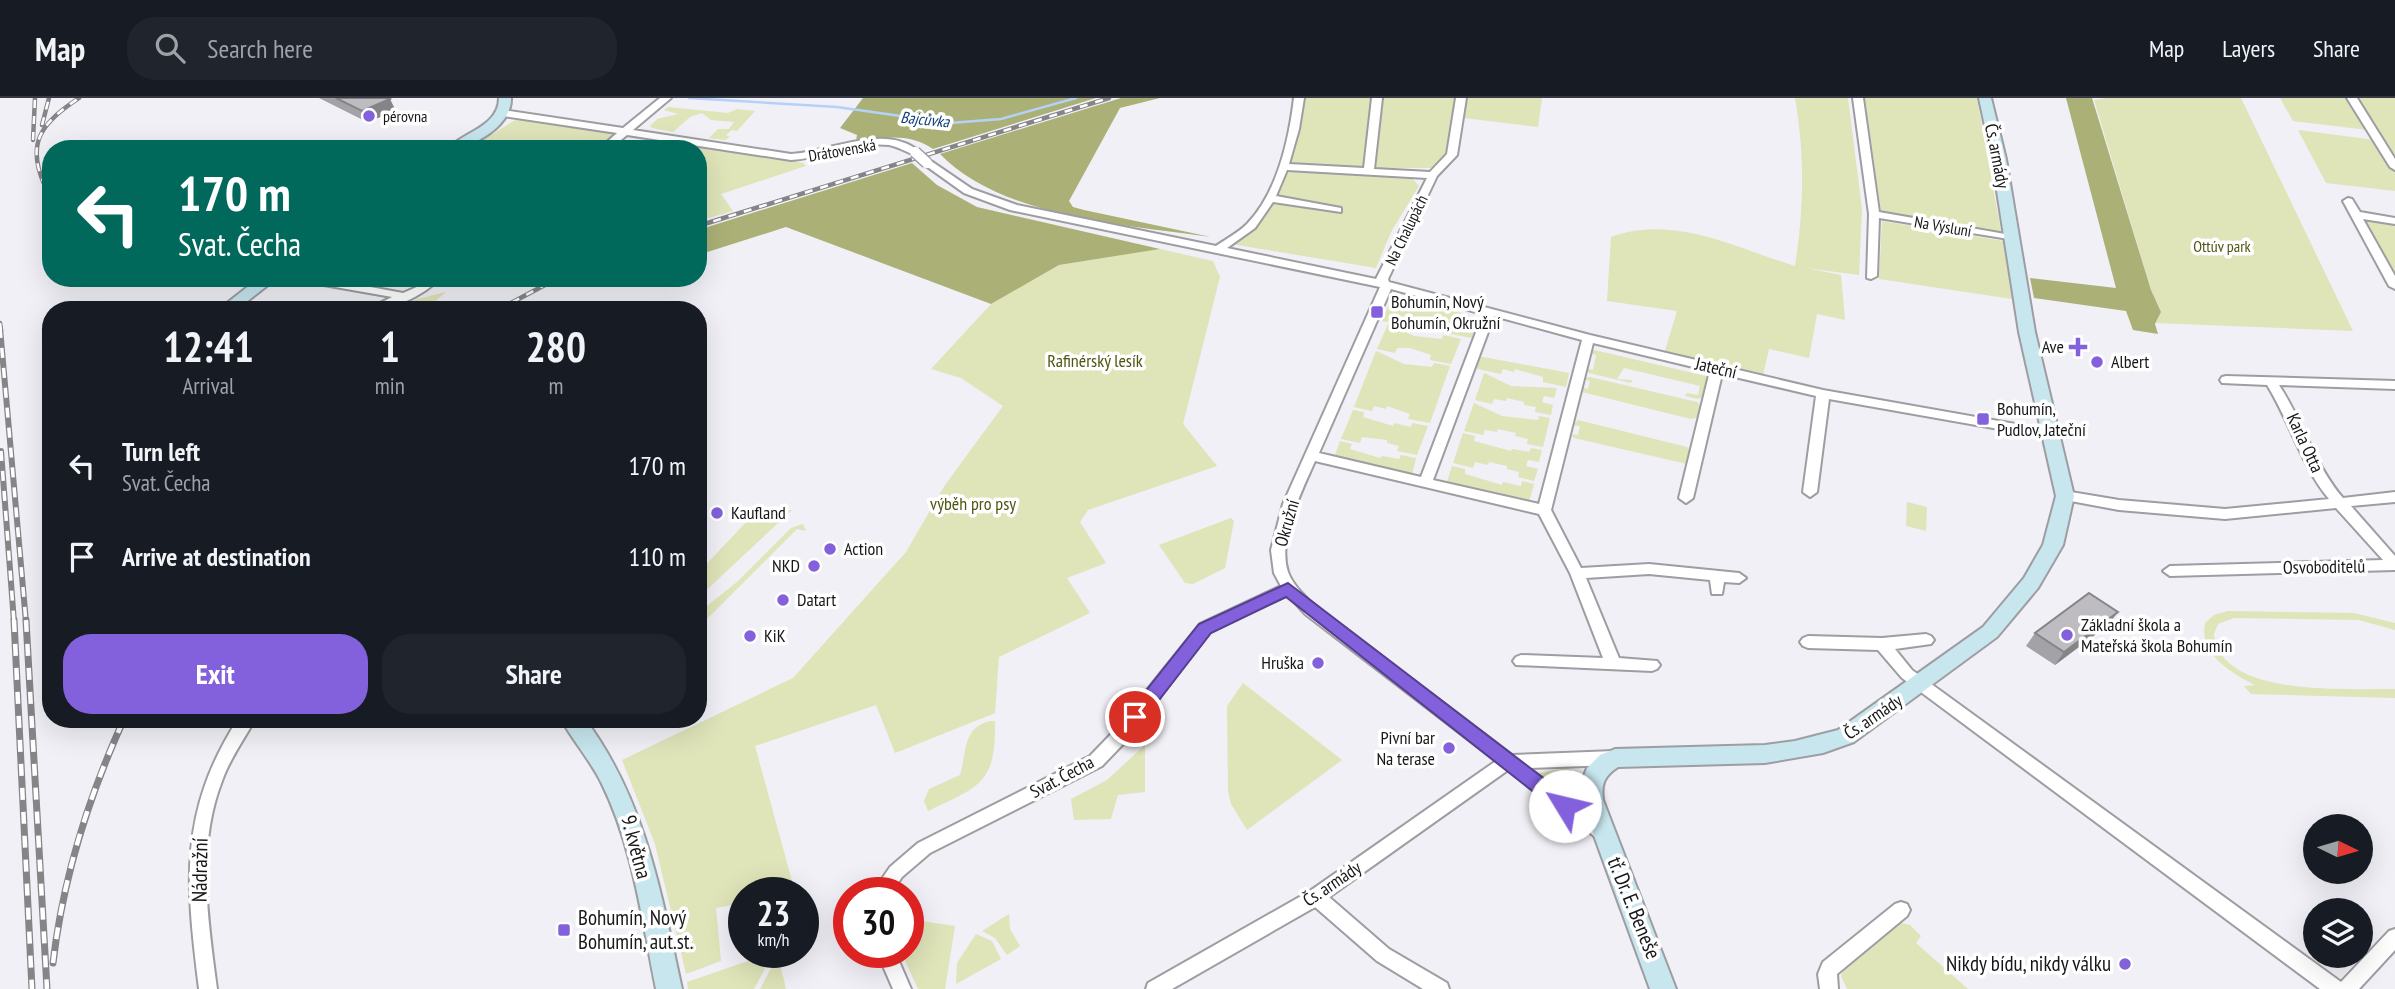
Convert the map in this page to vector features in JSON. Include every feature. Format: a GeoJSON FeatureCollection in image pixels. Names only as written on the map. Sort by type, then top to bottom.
{"type":"FeatureCollection","features":[{"type":"Feature","properties":{"kind":"main road"},"geometry":{"type":"LineString","coordinates":[[466,140],[503,113],[505,98]]}},
{"type":"Feature","properties":{"kind":"main road","name":"Čs. armády"},"geometry":{"type":"LineString","coordinates":[[1615,758],[1792,751],[1823,746],[1852,733],[1972,648],[2020,600],[2053,545],[2065,496],[2050,434],[2011,238],[1999,159],[1985,98]]}},
{"type":"Feature","properties":{"kind":"main road"},"geometry":{"type":"LineString","coordinates":[[238,301],[257,287]]}},
{"type":"Feature","properties":{"kind":"main road","name":"9. května"},"geometry":{"type":"LineString","coordinates":[[579,728],[608,767],[636,835],[669,989]]}},
{"type":"Feature","properties":{"kind":"main road","name":"tř. Dr. E. Beneše"},"geometry":{"type":"LineString","coordinates":[[1615,758],[1601,766],[1591,781],[1592,800],[1663,989]]}},
{"type":"Feature","properties":{"kind":"street"},"geometry":{"type":"LineString","coordinates":[[616,140],[666,98]]}},
{"type":"Feature","properties":{"kind":"street"},"geometry":{"type":"LineString","coordinates":[[1220,248],[1249,228],[1269,198],[1283,167],[1299,98]]}},
{"type":"Feature","properties":{"kind":"street"},"geometry":{"type":"LineString","coordinates":[[1369,171],[1377,98]]}},
{"type":"Feature","properties":{"kind":"street","name":"Na Chalupách"},"geometry":{"type":"LineString","coordinates":[[1385,284],[1382,279],[1433,175],[1452,155],[1461,98]]}},
{"type":"Feature","properties":{"kind":"street"},"geometry":{"type":"LineString","coordinates":[[1858,98],[1874,214],[1871,276]]}},
{"type":"Feature","properties":{"kind":"street"},"geometry":{"type":"LineString","coordinates":[[2351,98],[2395,167]]}},
{"type":"Feature","properties":{"kind":"street","name":"Drátovenská"},"geometry":{"type":"LineString","coordinates":[[503,113],[689,140]]}},
{"type":"Feature","properties":{"kind":"street","name":"Drátovenská"},"geometry":{"type":"LineString","coordinates":[[707,143],[791,157],[818,156],[882,142],[902,145],[955,184],[1001,205],[1220,248]]}},
{"type":"Feature","properties":{"kind":"street","name":"Na Chalupách"},"geometry":{"type":"LineString","coordinates":[[1283,167],[1433,175]]}},
{"type":"Feature","properties":{"kind":"street"},"geometry":{"type":"LineString","coordinates":[[1269,198],[1337,210]]}},
{"type":"Feature","properties":{"kind":"street"},"geometry":{"type":"LineString","coordinates":[[2348,201],[2395,286]]}},
{"type":"Feature","properties":{"kind":"street","name":"Na Výsluní"},"geometry":{"type":"LineString","coordinates":[[1874,214],[2011,238]]}},
{"type":"Feature","properties":{"kind":"street"},"geometry":{"type":"LineString","coordinates":[[2356,215],[2395,221]]}},
{"type":"Feature","properties":{"kind":"street"},"geometry":{"type":"LineString","coordinates":[[1220,248],[1385,284]]}},
{"type":"Feature","properties":{"kind":"street","name":"Jateční"},"geometry":{"type":"LineString","coordinates":[[1385,284],[1587,338],[1823,394],[2050,434]]}},
{"type":"Feature","properties":{"kind":"street","name":"Okružní"},"geometry":{"type":"LineString","coordinates":[[1288,589],[1279,564],[1278,541],[1311,456],[1385,284]]}},
{"type":"Feature","properties":{"kind":"street"},"geometry":{"type":"LineString","coordinates":[[352,287],[403,296]]}},
{"type":"Feature","properties":{"kind":"street"},"geometry":{"type":"LineString","coordinates":[[392,301],[424,287]]}},
{"type":"Feature","properties":{"kind":"street"},"geometry":{"type":"LineString","coordinates":[[1426,482],[1490,311]]}},
{"type":"Feature","properties":{"kind":"street"},"geometry":{"type":"LineString","coordinates":[[1587,338],[1544,510],[1577,573],[1613,663]]}},
{"type":"Feature","properties":{"kind":"street"},"geometry":{"type":"LineString","coordinates":[[1686,498],[1717,369]]}},
{"type":"Feature","properties":{"kind":"street"},"geometry":{"type":"LineString","coordinates":[[2226,380],[2395,385]]}},
{"type":"Feature","properties":{"kind":"street","name":"Karla Otta"},"geometry":{"type":"LineString","coordinates":[[2271,382],[2286,405],[2324,484],[2340,503]]}},
{"type":"Feature","properties":{"kind":"street"},"geometry":{"type":"LineString","coordinates":[[1810,492],[1823,394]]}},
{"type":"Feature","properties":{"kind":"street"},"geometry":{"type":"LineString","coordinates":[[1311,456],[1544,510]]}},
{"type":"Feature","properties":{"kind":"street"},"geometry":{"type":"LineString","coordinates":[[2065,496],[2157,509],[2225,514],[2395,497]]}},
{"type":"Feature","properties":{"kind":"street","name":"Osvoboditelů"},"geometry":{"type":"LineString","coordinates":[[2170,571],[2395,565],[2340,503]]}},
{"type":"Feature","properties":{"kind":"street"},"geometry":{"type":"LineString","coordinates":[[1577,573],[1649,569],[1717,582],[1739,578]]}},
{"type":"Feature","properties":{"kind":"street"},"geometry":{"type":"LineString","coordinates":[[1288,589],[1310,610],[1605,835]]}},
{"type":"Feature","properties":{"kind":"street","name":"Svat. Čecha"},"geometry":{"type":"LineString","coordinates":[[892,877],[924,848],[1096,761],[1128,727],[1205,628],[1288,589]]}},
{"type":"Feature","properties":{"kind":"street"},"geometry":{"type":"LineString","coordinates":[[1808,642],[1882,644],[1926,640]]}},
{"type":"Feature","properties":{"kind":"street"},"geometry":{"type":"LineString","coordinates":[[1882,644],[1901,669],[2336,989]]}},
{"type":"Feature","properties":{"kind":"street"},"geometry":{"type":"LineString","coordinates":[[1521,661],[1652,664]]}},
{"type":"Feature","properties":{"kind":"street","name":"Nádražní"},"geometry":{"type":"LineString","coordinates":[[208,989],[198,907],[198,837],[218,771],[242,728]]}},
{"type":"Feature","properties":{"kind":"street","name":"Čs. armády"},"geometry":{"type":"LineString","coordinates":[[1155,989],[1316,897],[1506,762],[1615,758]]}},
{"type":"Feature","properties":{"kind":"street"},"geometry":{"type":"LineString","coordinates":[[1316,897],[1383,955],[1440,989]]}},
{"type":"Feature","properties":{"kind":"street"},"geometry":{"type":"LineString","coordinates":[[1829,989],[1827,974],[1830,968],[1901,910]]}},
{"type":"Feature","properties":{"kind":"street"},"geometry":{"type":"LineString","coordinates":[[2347,989],[2395,937]]}},
{"type":"Feature","properties":{"kind":"street"},"geometry":{"type":"LineString","coordinates":[[893,968],[902,989]]}},
{"type":"Feature","properties":{"kind":"green space"},"geometry":{"type":"Polygon","coordinates":[[[863,98],[1096,98],[933,149],[905,138],[856,141],[857,135],[840,128],[863,98]]]}},
{"type":"Feature","properties":{"kind":"green space"},"geometry":{"type":"Polygon","coordinates":[[[1121,98],[1160,98],[1120,108],[1069,201],[1073,207],[1084,210],[1211,237],[1105,222],[1030,205],[996,192],[965,175],[940,154],[1121,98]]]}},
{"type":"Feature","properties":{"kind":"green space"},"geometry":{"type":"Polygon","coordinates":[[[1302,98],[1373,98],[1366,168],[1288,165],[1302,98]]]}},
{"type":"Feature","properties":{"kind":"green space"},"geometry":{"type":"Polygon","coordinates":[[[1383,98],[1456,98],[1447,153],[1432,168],[1376,168],[1383,98]]]}},
{"type":"Feature","properties":{"kind":"green space"},"geometry":{"type":"Polygon","coordinates":[[[1466,98],[1542,98],[1538,127],[1464,118],[1466,98]]]}},
{"type":"Feature","properties":{"kind":"green space"},"geometry":{"type":"Polygon","coordinates":[[[1795,98],[1848,98],[1862,209],[1859,275],[1806,268],[1841,275],[1845,320],[1817,314],[1809,358],[1769,349],[1763,375],[1665,351],[1677,311],[1607,301],[1611,237],[1658,229],[1682,231],[1795,266],[1802,182],[1795,98]]]}},
{"type":"Feature","properties":{"kind":"green space"},"geometry":{"type":"Polygon","coordinates":[[[1865,98],[1977,98],[2001,232],[1881,212],[1865,98]]]}},
{"type":"Feature","properties":{"kind":"green space"},"geometry":{"type":"Polygon","coordinates":[[[2066,98],[2092,98],[2151,290],[2161,312],[2155,324],[2158,334],[2133,330],[2126,311],[2034,298],[2030,278],[2116,288],[2066,98]]]}},
{"type":"Feature","properties":{"kind":"green space","name":"Ottúv park"},"geometry":{"type":"Polygon","coordinates":[[[2241,98],[2353,331],[2156,323],[2161,312],[2151,290],[2094,100],[2241,98]]]}},
{"type":"Feature","properties":{"kind":"green space"},"geometry":{"type":"Polygon","coordinates":[[[2280,98],[2348,98],[2368,130],[2293,121],[2280,98]]]}},
{"type":"Feature","properties":{"kind":"green space"},"geometry":{"type":"Polygon","coordinates":[[[2359,98],[2395,98],[2395,156],[2359,98]]]}},
{"type":"Feature","properties":{"kind":"green space"},"geometry":{"type":"Polygon","coordinates":[[[668,107],[728,113],[737,109],[755,111],[737,131],[732,130],[726,135],[730,137],[725,140],[709,138],[718,129],[729,129],[734,122],[711,120],[702,113],[690,117],[673,132],[652,128],[650,126],[657,119],[678,114],[664,110],[668,107]]]}},
{"type":"Feature","properties":{"kind":"green space"},"geometry":{"type":"Polygon","coordinates":[[[517,119],[621,132],[610,140],[483,140],[517,119]]]}},
{"type":"Feature","properties":{"kind":"green space"},"geometry":{"type":"Polygon","coordinates":[[[2298,130],[2375,140],[2395,173],[2395,191],[2326,183],[2298,130]]]}},
{"type":"Feature","properties":{"kind":"green space"},"geometry":{"type":"Polygon","coordinates":[[[707,149],[803,163],[806,166],[721,194],[733,211],[707,218],[707,149]]]}},
{"type":"Feature","properties":{"kind":"green space"},"geometry":{"type":"Polygon","coordinates":[[[912,163],[937,185],[977,207],[1160,249],[1059,265],[991,304],[786,227],[707,252],[707,227],[912,163]]]}},
{"type":"Feature","properties":{"kind":"green space"},"geometry":{"type":"Polygon","coordinates":[[[1292,172],[1412,178],[1419,186],[1391,232],[1376,268],[1231,244],[1256,223],[1268,206],[1282,176],[1292,172]]]}},
{"type":"Feature","properties":{"kind":"green space"},"geometry":{"type":"Polygon","coordinates":[[[2369,220],[2395,223],[2395,277],[2365,223],[2369,220]]]}},
{"type":"Feature","properties":{"kind":"green space"},"geometry":{"type":"Polygon","coordinates":[[[1882,221],[2003,241],[2012,299],[1879,279],[1882,221]]]}},
{"type":"Feature","properties":{"kind":"green space","name":"Rafinérský lesík"},"geometry":{"type":"Polygon","coordinates":[[[1160,249],[1213,261],[1220,277],[1183,424],[1217,466],[1088,510],[1080,522],[1106,563],[1067,578],[1090,613],[999,657],[995,713],[895,753],[876,705],[755,746],[791,877],[728,877],[728,906],[716,908],[721,961],[686,974],[655,844],[622,760],[689,728],[707,728],[707,719],[793,678],[906,552],[945,485],[1003,406],[961,378],[931,369],[991,304],[1059,265],[1160,249]]]}},
{"type":"Feature","properties":{"kind":"green space"},"geometry":{"type":"Polygon","coordinates":[[[446,292],[436,301],[409,301],[446,292]]]}},
{"type":"Feature","properties":{"kind":"green space"},"geometry":{"type":"Polygon","coordinates":[[[1412,298],[1480,319],[1472,319],[1471,324],[1477,325],[1472,338],[1440,332],[1441,328],[1420,321],[1408,321],[1406,325],[1382,321],[1391,299],[1412,298]]]}},
{"type":"Feature","properties":{"kind":"green space"},"geometry":{"type":"Polygon","coordinates":[[[1388,324],[1414,336],[1442,339],[1443,335],[1461,339],[1451,364],[1430,360],[1431,355],[1410,348],[1397,348],[1395,353],[1377,349],[1388,324]]]}},
{"type":"Feature","properties":{"kind":"green space"},"geometry":{"type":"Polygon","coordinates":[[[1590,349],[1706,376],[1708,379],[1705,396],[1698,399],[1685,396],[1687,393],[1698,395],[1700,386],[1624,368],[1617,379],[1632,380],[1631,383],[1589,373],[1585,368],[1593,370],[1596,355],[1589,353],[1590,349]]]}},
{"type":"Feature","properties":{"kind":"green space"},"geometry":{"type":"Polygon","coordinates":[[[1376,351],[1404,364],[1432,367],[1434,363],[1450,366],[1430,423],[1408,419],[1410,414],[1387,406],[1386,409],[1374,406],[1372,411],[1354,407],[1376,351]]]}},
{"type":"Feature","properties":{"kind":"green space"},"geometry":{"type":"Polygon","coordinates":[[[1478,356],[1569,373],[1566,387],[1543,382],[1543,377],[1515,369],[1514,372],[1503,369],[1501,374],[1473,368],[1478,356]]]}},
{"type":"Feature","properties":{"kind":"green space"},"geometry":{"type":"Polygon","coordinates":[[[1484,373],[1511,386],[1557,388],[1554,398],[1544,396],[1542,402],[1553,405],[1551,415],[1535,412],[1536,407],[1507,398],[1506,401],[1494,399],[1492,404],[1475,400],[1484,373]]]}},
{"type":"Feature","properties":{"kind":"green space"},"geometry":{"type":"Polygon","coordinates":[[[1590,377],[1697,402],[1702,407],[1699,417],[1691,419],[1582,392],[1581,387],[1588,389],[1590,381],[1583,379],[1590,377]]]}},
{"type":"Feature","properties":{"kind":"green space"},"geometry":{"type":"Polygon","coordinates":[[[1474,403],[1502,416],[1538,420],[1539,416],[1550,418],[1543,447],[1527,444],[1528,439],[1498,429],[1497,432],[1485,430],[1483,435],[1464,431],[1474,403]]]}},
{"type":"Feature","properties":{"kind":"green space"},"geometry":{"type":"Polygon","coordinates":[[[1353,410],[1364,412],[1363,417],[1393,426],[1394,423],[1411,427],[1412,423],[1428,426],[1417,455],[1397,451],[1399,446],[1387,443],[1387,440],[1362,437],[1360,443],[1341,439],[1353,410]]]}},
{"type":"Feature","properties":{"kind":"green space"},"geometry":{"type":"Polygon","coordinates":[[[1578,420],[1687,447],[1691,452],[1687,464],[1574,438],[1570,434],[1578,435],[1580,426],[1572,425],[1578,420]]]}},
{"type":"Feature","properties":{"kind":"green space"},"geometry":{"type":"Polygon","coordinates":[[[1463,433],[1475,436],[1474,441],[1511,451],[1529,452],[1531,448],[1542,450],[1539,462],[1528,460],[1526,466],[1538,469],[1534,481],[1518,477],[1519,472],[1507,469],[1507,466],[1489,462],[1488,465],[1475,462],[1473,468],[1453,463],[1463,433]]]}},
{"type":"Feature","properties":{"kind":"green space"},"geometry":{"type":"Polygon","coordinates":[[[1340,441],[1352,444],[1350,449],[1380,458],[1382,456],[1399,459],[1401,455],[1416,458],[1412,475],[1334,458],[1340,441]]]}},
{"type":"Feature","properties":{"kind":"green space"},"geometry":{"type":"Polygon","coordinates":[[[1452,466],[1465,469],[1465,474],[1502,485],[1503,482],[1521,486],[1522,481],[1534,484],[1529,502],[1447,482],[1452,466]]]}},
{"type":"Feature","properties":{"kind":"green space"},"geometry":{"type":"Polygon","coordinates":[[[1907,502],[1927,507],[1926,531],[1906,526],[1907,502]]]}},
{"type":"Feature","properties":{"kind":"green space"},"geometry":{"type":"Polygon","coordinates":[[[787,510],[792,510],[707,590],[707,563],[751,517],[763,512],[765,519],[775,520],[784,516],[787,510]]]}},
{"type":"Feature","properties":{"kind":"green space"},"geometry":{"type":"Polygon","coordinates":[[[1231,518],[1234,521],[1225,568],[1193,584],[1185,583],[1159,545],[1231,518]]]}},
{"type":"Feature","properties":{"kind":"green space"},"geometry":{"type":"Polygon","coordinates":[[[803,524],[806,531],[797,529],[707,619],[707,606],[737,582],[791,528],[803,524]]]}},
{"type":"Feature","properties":{"kind":"green space"},"geometry":{"type":"Polygon","coordinates":[[[2228,611],[2354,613],[2395,623],[2395,630],[2359,620],[2234,618],[2218,624],[2214,634],[2222,655],[2239,670],[2262,680],[2290,686],[2395,689],[2395,698],[2251,694],[2244,686],[2255,685],[2236,675],[2219,661],[2207,644],[2204,634],[2205,623],[2214,615],[2228,611]]]}},
{"type":"Feature","properties":{"kind":"green space"},"geometry":{"type":"Polygon","coordinates":[[[1243,683],[1342,760],[1247,830],[1231,804],[1228,791],[1227,706],[1243,683]]]}},
{"type":"Feature","properties":{"kind":"green space"},"geometry":{"type":"Polygon","coordinates":[[[995,721],[995,742],[988,771],[972,788],[928,811],[924,801],[929,789],[960,775],[970,735],[981,724],[995,721]]]}},
{"type":"Feature","properties":{"kind":"green space"},"geometry":{"type":"Polygon","coordinates":[[[1145,745],[1145,792],[1118,795],[1111,819],[1074,820],[1071,799],[1107,780],[1145,745]]]}},
{"type":"Feature","properties":{"kind":"green space"},"geometry":{"type":"Polygon","coordinates":[[[1568,768],[1573,772],[1586,805],[1584,808],[1539,777],[1538,773],[1568,768]]]}},
{"type":"Feature","properties":{"kind":"green space"},"geometry":{"type":"Polygon","coordinates":[[[1009,914],[1010,929],[1020,946],[1007,955],[995,938],[982,931],[1009,914]]]}},
{"type":"Feature","properties":{"kind":"green space"},"geometry":{"type":"Polygon","coordinates":[[[924,921],[955,926],[945,989],[918,989],[908,968],[924,968],[924,921]]]}},
{"type":"Feature","properties":{"kind":"green space"},"geometry":{"type":"Polygon","coordinates":[[[1901,923],[1910,925],[1921,936],[1916,943],[1968,989],[1847,989],[1841,976],[1844,970],[1901,923]]]}},
{"type":"Feature","properties":{"kind":"green space"},"geometry":{"type":"Polygon","coordinates":[[[976,934],[992,941],[1001,959],[956,984],[957,963],[976,934]]]}},
{"type":"Feature","properties":{"kind":"green space"},"geometry":{"type":"Polygon","coordinates":[[[728,968],[765,968],[754,989],[688,989],[687,982],[728,968]]]}},
{"type":"Feature","properties":{"kind":"green space"},"geometry":{"type":"Polygon","coordinates":[[[771,968],[781,968],[786,989],[760,989],[771,968]]]}},
{"type":"Feature","properties":{"kind":"building"},"geometry":{"type":"Polygon","coordinates":[[[336,98],[388,98],[390,99],[362,111],[336,98]]]}},
{"type":"Feature","properties":{"kind":"building","name":"Základní škola a Mateřská škola Bohumín"},"geometry":{"type":"Polygon","coordinates":[[[2089,593],[2118,612],[2064,652],[2035,633],[2089,593]]]}},
{"type":"Feature","properties":{"kind":"waterway","name":"Bajcůvka"},"geometry":{"type":"LineString","coordinates":[[689,98],[837,107],[950,123],[1001,119],[1076,98]]}},
{"type":"Feature","properties":{"kind":"railway"},"geometry":{"type":"LineString","coordinates":[[33,140],[35,98]]}},
{"type":"Feature","properties":{"kind":"railway"},"geometry":{"type":"LineString","coordinates":[[42,125],[49,98]]}},
{"type":"Feature","properties":{"kind":"railway"},"geometry":{"type":"LineString","coordinates":[[42,178],[37,157],[37,145],[41,135],[55,116],[79,98]]}},
{"type":"Feature","properties":{"kind":"railway"},"geometry":{"type":"LineString","coordinates":[[707,223],[1109,98]]}},
{"type":"Feature","properties":{"kind":"railway"},"geometry":{"type":"LineString","coordinates":[[515,301],[541,287]]}},
{"type":"Feature","properties":{"kind":"railway"},"geometry":{"type":"LineString","coordinates":[[0,323],[1,330]]}},
{"type":"Feature","properties":{"kind":"railway"},"geometry":{"type":"LineString","coordinates":[[0,328],[26,622]]}},
{"type":"Feature","properties":{"kind":"railway"},"geometry":{"type":"LineString","coordinates":[[1,451],[14,622]]}},
{"type":"Feature","properties":{"kind":"railway"},"geometry":{"type":"LineString","coordinates":[[14,620],[32,989]]}},
{"type":"Feature","properties":{"kind":"railway"},"geometry":{"type":"LineString","coordinates":[[26,620],[47,989]]}},
{"type":"Feature","properties":{"kind":"railway"},"geometry":{"type":"LineString","coordinates":[[53,963],[70,869],[88,808],[120,728]]}},
{"type":"Feature","properties":{"kind":"place","name":"pérovna"},"geometry":{"type":"Point","coordinates":[369,116]}},
{"type":"Feature","properties":{"kind":"place","name":"Bohumín, Nový Bohumín, Okružní"},"geometry":{"type":"Point","coordinates":[1377,312]}},
{"type":"Feature","properties":{"kind":"place","name":"Ave"},"geometry":{"type":"Point","coordinates":[2078,347]}},
{"type":"Feature","properties":{"kind":"place","name":"Albert"},"geometry":{"type":"Point","coordinates":[2097,362]}},
{"type":"Feature","properties":{"kind":"place","name":"Bohumín, Pudlov, Jateční"},"geometry":{"type":"Point","coordinates":[1983,419]}},
{"type":"Feature","properties":{"kind":"place","name":"Kaufland"},"geometry":{"type":"Point","coordinates":[717,513]}},
{"type":"Feature","properties":{"kind":"place","name":"Action"},"geometry":{"type":"Point","coordinates":[830,549]}},
{"type":"Feature","properties":{"kind":"place","name":"NKD"},"geometry":{"type":"Point","coordinates":[814,566]}},
{"type":"Feature","properties":{"kind":"place","name":"Datart"},"geometry":{"type":"Point","coordinates":[783,600]}},
{"type":"Feature","properties":{"kind":"place","name":"Základní škola a Mateřská škola Bohumín"},"geometry":{"type":"Point","coordinates":[2067,635]}},
{"type":"Feature","properties":{"kind":"place","name":"KiK"},"geometry":{"type":"Point","coordinates":[750,636]}},
{"type":"Feature","properties":{"kind":"place","name":"Hruška"},"geometry":{"type":"Point","coordinates":[1318,663]}},
{"type":"Feature","properties":{"kind":"place","name":"Pivní bar Na terase"},"geometry":{"type":"Point","coordinates":[1449,748]}},
{"type":"Feature","properties":{"kind":"place","name":"Bohumín, Nový Bohumín, aut.st."},"geometry":{"type":"Point","coordinates":[564,930]}},
{"type":"Feature","properties":{"kind":"place","name":"Nikdy bídu, nikdy válku"},"geometry":{"type":"Point","coordinates":[2125,964]}},
{"type":"Feature","properties":{"kind":"route"},"geometry":{"type":"LineString","coordinates":[[1135,717],[1205,628],[1288,589],[1310,610],[1565,806]]}},
{"type":"Feature","properties":{"kind":"park label","name":"výběh pro psy"},"geometry":{"type":"Point","coordinates":[973,504]}}]}
